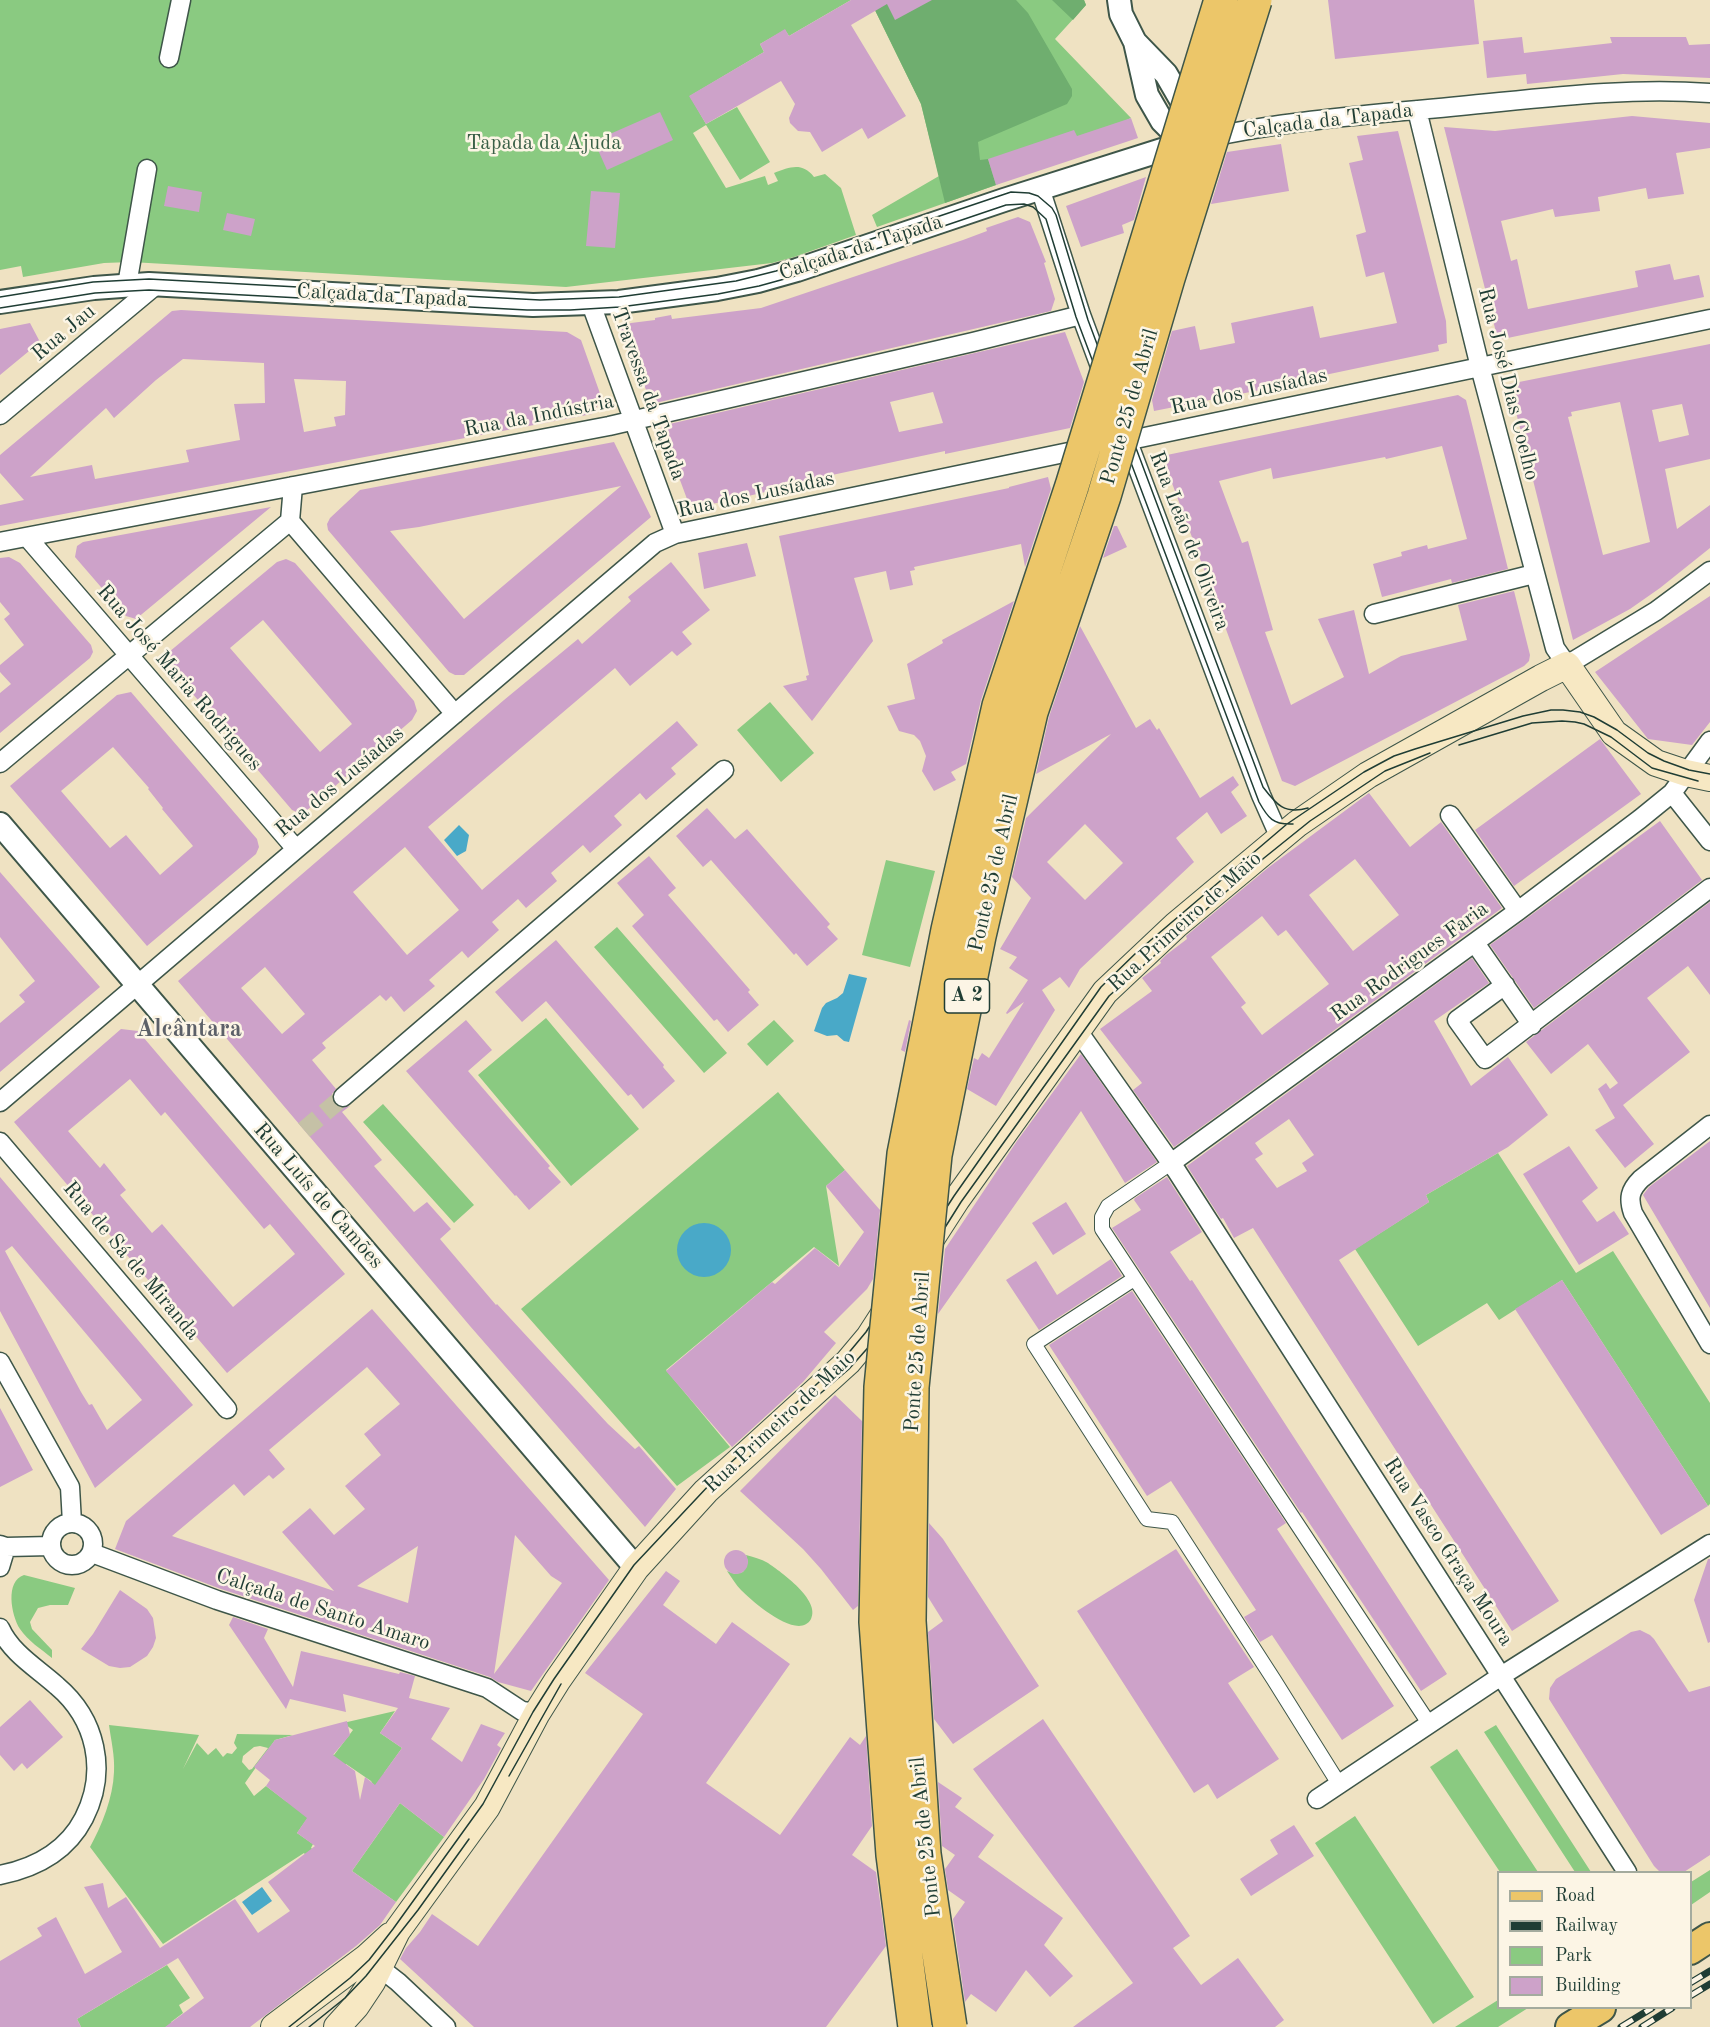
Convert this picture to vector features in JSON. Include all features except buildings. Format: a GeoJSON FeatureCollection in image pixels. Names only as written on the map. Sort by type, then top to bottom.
{"type":"FeatureCollection","features":[{"type":"Feature","properties":{"kind":"highway","name":"Ponte 25 de Abril"},"geometry":{"type":"LineString","coordinates":[[915,2027],[892,1855],[876,1622],[881,1387],[904,1154],[948,930],[999,706],[1072,486],[1221,0]]}},
{"type":"Feature","properties":{"kind":"highway","name":"Ponte 25 de Abril"},"geometry":{"type":"LineString","coordinates":[[950,2027],[924,1854],[909,1621],[912,1387],[935,1155],[979,936],[1031,712],[1104,496],[1168,278],[1256,0]]}},
{"type":"Feature","properties":{"kind":"main road","name":"Rua Primeiro de Maio"},"geometry":{"type":"LineString","coordinates":[[373,1963],[487,1807],[537,1713],[636,1568],[706,1491],[848,1362],[869,1337],[957,1199],[1105,992],[1176,925],[1280,838],[1368,775],[1567,665]]}},
{"type":"Feature","properties":{"kind":"main road"},"geometry":{"type":"LineString","coordinates":[[1567,665],[1614,733],[1656,763],[1689,782]]}},
{"type":"Feature","properties":{"kind":"main road"},"geometry":{"type":"LineString","coordinates":[[1692,1949],[1710,1937]]}},
{"type":"Feature","properties":{"kind":"main road"},"geometry":{"type":"LineString","coordinates":[[274,2027],[373,1963]]}},
{"type":"Feature","properties":{"kind":"main road"},"geometry":{"type":"LineString","coordinates":[[337,2027],[356,2006],[373,1963]]}},
{"type":"Feature","properties":{"kind":"main road"},"geometry":{"type":"LineString","coordinates":[[1570,2027],[1598,2009]]}},
{"type":"Feature","properties":{"kind":"street"},"geometry":{"type":"LineString","coordinates":[[169,58],[181,0]]}},
{"type":"Feature","properties":{"kind":"street"},"geometry":{"type":"LineString","coordinates":[[1116,5],[1135,42],[1147,95],[1162,122],[1184,143]]}},
{"type":"Feature","properties":{"kind":"street","name":"Calçada da Tapada"},"geometry":{"type":"LineString","coordinates":[[0,303],[66,291],[127,285],[533,305],[591,304],[706,290],[768,279],[1040,188],[1184,143],[1245,130],[1416,110],[1623,91],[1710,93]]}},
{"type":"Feature","properties":{"kind":"street","name":"Rua José Dias Coelho"},"geometry":{"type":"LineString","coordinates":[[1416,110],[1551,637],[1555,648],[1567,665]]}},
{"type":"Feature","properties":{"kind":"street"},"geometry":{"type":"LineString","coordinates":[[127,285],[147,169]]}},
{"type":"Feature","properties":{"kind":"street","name":"Rua Leão de Oliveira"},"geometry":{"type":"LineString","coordinates":[[1040,188],[1081,315],[1261,795],[1280,838]]}},
{"type":"Feature","properties":{"kind":"street","name":"Rua Jau"},"geometry":{"type":"LineString","coordinates":[[0,415],[156,285]]}},
{"type":"Feature","properties":{"kind":"street","name":"Travessa da Tapada"},"geometry":{"type":"LineString","coordinates":[[591,304],[675,534]]}},
{"type":"Feature","properties":{"kind":"street","name":"Rua da Indústria"},"geometry":{"type":"LineString","coordinates":[[0,542],[633,421],[1081,315]]}},
{"type":"Feature","properties":{"kind":"street","name":"Rua dos Lusíadas"},"geometry":{"type":"LineString","coordinates":[[0,1102],[655,543],[675,534],[1710,319]]}},
{"type":"Feature","properties":{"kind":"street"},"geometry":{"type":"LineString","coordinates":[[0,763],[290,521],[293,486]]}},
{"type":"Feature","properties":{"kind":"street"},"geometry":{"type":"LineString","coordinates":[[290,521],[455,714]]}},
{"type":"Feature","properties":{"kind":"street","name":"Rua José Maria Rodrigues"},"geometry":{"type":"LineString","coordinates":[[27,537],[296,849]]}},
{"type":"Feature","properties":{"kind":"street"},"geometry":{"type":"LineString","coordinates":[[1567,665],[1656,611],[1710,571]]}},
{"type":"Feature","properties":{"kind":"street"},"geometry":{"type":"LineString","coordinates":[[1374,614],[1534,574]]}},
{"type":"Feature","properties":{"kind":"street"},"geometry":{"type":"LineString","coordinates":[[1588,722],[1614,733]]}},
{"type":"Feature","properties":{"kind":"street","name":"Rua Rodrigues Faria"},"geometry":{"type":"LineString","coordinates":[[1171,1163],[1475,943],[1689,782],[1710,741]]}},
{"type":"Feature","properties":{"kind":"street"},"geometry":{"type":"LineString","coordinates":[[343,1097],[724,770]]}},
{"type":"Feature","properties":{"kind":"street"},"geometry":{"type":"LineString","coordinates":[[1689,782],[1710,841]]}},
{"type":"Feature","properties":{"kind":"street"},"geometry":{"type":"LineString","coordinates":[[1450,814],[1518,911]]}},
{"type":"Feature","properties":{"kind":"street","name":"Rua Luís de Camões"},"geometry":{"type":"LineString","coordinates":[[0,824],[636,1568]]}},
{"type":"Feature","properties":{"kind":"street"},"geometry":{"type":"LineString","coordinates":[[1505,985],[1457,1020],[1485,1059],[1710,888]]}},
{"type":"Feature","properties":{"kind":"street"},"geometry":{"type":"LineString","coordinates":[[1475,943],[1532,1025]]}},
{"type":"Feature","properties":{"kind":"street"},"geometry":{"type":"LineString","coordinates":[[1078,1031],[1171,1163],[1112,1202],[1102,1217],[1102,1229],[1430,1725]]}},
{"type":"Feature","properties":{"kind":"street"},"geometry":{"type":"LineString","coordinates":[[1710,1125],[1641,1179],[1633,1187],[1630,1202],[1633,1213],[1710,1344]]}},
{"type":"Feature","properties":{"kind":"street","name":"Rua de Sá de Miranda"},"geometry":{"type":"LineString","coordinates":[[0,1142],[227,1409]]}},
{"type":"Feature","properties":{"kind":"street","name":"Rua Vasco Graça Moura"},"geometry":{"type":"LineString","coordinates":[[1171,1163],[1626,1871]]}},
{"type":"Feature","properties":{"kind":"street"},"geometry":{"type":"LineString","coordinates":[[1134,1278],[1034,1344],[1147,1519],[1172,1522],[1339,1784]]}},
{"type":"Feature","properties":{"kind":"street"},"geometry":{"type":"LineString","coordinates":[[0,1362],[70,1487],[72,1522]]}},
{"type":"Feature","properties":{"kind":"street"},"geometry":{"type":"LineString","coordinates":[[72,1522],[90,1532],[94,1543],[92,1553],[84,1562],[67,1565],[59,1561],[51,1546],[54,1533],[72,1522]]}},
{"type":"Feature","properties":{"kind":"street"},"geometry":{"type":"LineString","coordinates":[[1317,1799],[1501,1676],[1710,1544]]}},
{"type":"Feature","properties":{"kind":"street"},"geometry":{"type":"LineString","coordinates":[[0,1567],[3,1546],[51,1546]]}},
{"type":"Feature","properties":{"kind":"street","name":"Calçada de Santo Amaro"},"geometry":{"type":"LineString","coordinates":[[92,1553],[217,1600],[487,1688],[522,1711],[537,1713]]}},
{"type":"Feature","properties":{"kind":"street"},"geometry":{"type":"LineString","coordinates":[[0,1628],[11,1646],[69,1696],[78,1708],[91,1734],[96,1763],[96,1778],[88,1809],[70,1837],[58,1850],[45,1859],[7,1873]]}},
{"type":"Feature","properties":{"kind":"street"},"geometry":{"type":"LineString","coordinates":[[373,1963],[446,2027]]}},
{"type":"Feature","properties":{"kind":"green space","name":"Tapada da Ajuda"},"geometry":{"type":"Polygon","coordinates":[[[0,0],[851,0],[789,36],[785,30],[760,44],[764,52],[690,96],[706,124],[737,107],[770,162],[740,180],[706,125],[693,133],[726,188],[765,176],[768,185],[778,181],[774,173],[796,167],[805,169],[814,177],[825,174],[841,188],[856,235],[772,263],[566,287],[131,262],[104,263],[23,277],[21,266],[0,270],[0,0]]]}},
{"type":"Feature","properties":{"kind":"green space"},"geometry":{"type":"Polygon","coordinates":[[[870,0],[1084,0],[1086,5],[1055,39],[1131,118],[996,185],[877,227],[872,215],[939,176],[921,104],[870,0]]]}},
{"type":"Feature","properties":{"kind":"green space"},"geometry":{"type":"Polygon","coordinates":[[[870,0],[1016,0],[1028,13],[1072,89],[1072,96],[1067,104],[978,142],[980,160],[988,159],[996,185],[945,203],[921,104],[870,0]]]}},
{"type":"Feature","properties":{"kind":"green space"},"geometry":{"type":"Polygon","coordinates":[[[1052,0],[1084,0],[1086,5],[1073,20],[1052,0]]]}},
{"type":"Feature","properties":{"kind":"green space"},"geometry":{"type":"Polygon","coordinates":[[[770,702],[814,753],[781,782],[737,730],[770,702]]]}},
{"type":"Feature","properties":{"kind":"green space"},"geometry":{"type":"Polygon","coordinates":[[[886,860],[935,871],[910,967],[862,955],[886,860]]]}},
{"type":"Feature","properties":{"kind":"green space"},"geometry":{"type":"Polygon","coordinates":[[[617,927],[727,1053],[704,1073],[594,947],[617,927]]]}},
{"type":"Feature","properties":{"kind":"green space"},"geometry":{"type":"Polygon","coordinates":[[[546,1018],[639,1129],[571,1186],[478,1075],[546,1018]]]}},
{"type":"Feature","properties":{"kind":"green space"},"geometry":{"type":"Polygon","coordinates":[[[774,1020],[794,1041],[767,1066],[747,1044],[774,1020]]]}},
{"type":"Feature","properties":{"kind":"green space"},"geometry":{"type":"Polygon","coordinates":[[[778,1092],[845,1170],[826,1186],[839,1266],[814,1247],[666,1370],[730,1447],[677,1486],[521,1309],[778,1092]]]}},
{"type":"Feature","properties":{"kind":"green space"},"geometry":{"type":"Polygon","coordinates":[[[383,1104],[474,1205],[454,1223],[363,1122],[383,1104]]]}},
{"type":"Feature","properties":{"kind":"green space"},"geometry":{"type":"Polygon","coordinates":[[[1498,1153],[1576,1273],[1613,1251],[1710,1403],[1710,1504],[1708,1506],[1562,1280],[1499,1320],[1487,1303],[1418,1346],[1355,1249],[1429,1202],[1426,1195],[1498,1153]]]}},
{"type":"Feature","properties":{"kind":"green space"},"geometry":{"type":"Polygon","coordinates":[[[746,1555],[768,1563],[805,1595],[813,1612],[811,1619],[805,1625],[796,1626],[775,1617],[741,1590],[727,1571],[735,1574],[743,1572],[748,1562],[746,1555]]]}},
{"type":"Feature","properties":{"kind":"green space"},"geometry":{"type":"Polygon","coordinates":[[[24,1575],[75,1588],[68,1605],[38,1608],[30,1622],[32,1629],[52,1650],[52,1658],[23,1633],[14,1616],[12,1591],[18,1578],[24,1575]]]}},
{"type":"Feature","properties":{"kind":"green space"},"geometry":{"type":"Polygon","coordinates":[[[395,1711],[380,1733],[402,1748],[384,1773],[384,1802],[371,1781],[346,1764],[297,1833],[313,1844],[311,1848],[342,1870],[342,1905],[304,1853],[163,1944],[90,1847],[99,1830],[112,1792],[114,1760],[109,1725],[199,1735],[183,1769],[197,1743],[208,1755],[216,1748],[223,1757],[227,1753],[232,1754],[237,1748],[234,1743],[237,1734],[293,1735],[275,1740],[245,1783],[254,1796],[266,1786],[287,1802],[318,1743],[334,1755],[353,1730],[343,1723],[395,1711]],[[254,1747],[243,1756],[242,1762],[249,1770],[252,1769],[268,1748],[254,1747]]]}},
{"type":"Feature","properties":{"kind":"green space"},"geometry":{"type":"Polygon","coordinates":[[[1496,1725],[1590,1871],[1574,1871],[1484,1732],[1496,1725]]]}},
{"type":"Feature","properties":{"kind":"green space"},"geometry":{"type":"Polygon","coordinates":[[[1457,1749],[1537,1871],[1499,1871],[1430,1767],[1457,1749]]]}},
{"type":"Feature","properties":{"kind":"green space"},"geometry":{"type":"Polygon","coordinates":[[[400,1803],[444,1837],[396,1902],[352,1871],[400,1803]]]}},
{"type":"Feature","properties":{"kind":"green space"},"geometry":{"type":"Polygon","coordinates":[[[1355,1816],[1474,1997],[1433,2024],[1315,1843],[1355,1816]]]}},
{"type":"Feature","properties":{"kind":"green space"},"geometry":{"type":"Polygon","coordinates":[[[1710,1870],[1710,1892],[1692,1904],[1692,1881],[1710,1870]]]}},
{"type":"Feature","properties":{"kind":"green space"},"geometry":{"type":"Polygon","coordinates":[[[167,1965],[190,1998],[179,2005],[183,2013],[171,2022],[174,2027],[81,2027],[77,2019],[167,1965]]]}},
{"type":"Feature","properties":{"kind":"green space"},"geometry":{"type":"Polygon","coordinates":[[[1497,2001],[1497,2009],[1526,2009],[1498,2027],[1455,2027],[1497,2001]]]}},
{"type":"Feature","properties":{"kind":"water"},"geometry":{"type":"Polygon","coordinates":[[[459,825],[469,835],[466,851],[457,856],[444,840],[459,825]]]}},
{"type":"Feature","properties":{"kind":"water"},"geometry":{"type":"Polygon","coordinates":[[[849,974],[867,978],[849,1042],[837,1035],[827,1036],[814,1031],[822,1008],[843,993],[849,974]]]}},
{"type":"Feature","properties":{"kind":"water"},"geometry":{"type":"Polygon","coordinates":[[[704,1223],[714,1225],[723,1231],[729,1240],[731,1250],[729,1260],[723,1269],[714,1275],[704,1277],[694,1275],[685,1269],[679,1260],[677,1250],[679,1240],[685,1231],[694,1225],[704,1223]]]}},
{"type":"Feature","properties":{"kind":"water"},"geometry":{"type":"Polygon","coordinates":[[[262,1887],[272,1901],[252,1915],[242,1902],[262,1887]]]}},
{"type":"Feature","properties":{"kind":"tunnel"},"geometry":{"type":"LineString","coordinates":[[304,1130],[343,1097]]}},
{"type":"Feature","properties":{"kind":"tram line"},"geometry":{"type":"LineString","coordinates":[[0,297],[93,282],[149,279],[540,300],[619,297],[736,281],[776,271],[1011,192],[1038,196],[1052,208],[1056,215],[1088,320],[1263,787],[1277,803],[1287,809],[1308,808]]}},
{"type":"Feature","properties":{"kind":"tram line"},"geometry":{"type":"LineString","coordinates":[[0,308],[95,293],[149,290],[527,310],[620,307],[759,286],[799,275],[1006,205],[1024,204],[1033,207],[1046,219],[1076,317],[1259,802],[1265,812],[1276,822],[1293,824]]}},
{"type":"Feature","properties":{"kind":"tram line"},"geometry":{"type":"LineString","coordinates":[[289,2027],[350,1978],[369,1960],[393,1929],[483,1804],[533,1712],[634,1565],[727,1466],[841,1362],[866,1332],[954,1196],[1101,987],[1138,951],[1287,824],[1364,772],[1394,756],[1415,749],[1523,716],[1563,710],[1594,717],[1664,761],[1689,770],[1710,774]]}},
{"type":"Feature","properties":{"kind":"tram line"},"geometry":{"type":"LineString","coordinates":[[1459,745],[1532,723],[1575,722],[1611,737],[1652,768],[1698,781]]}},
{"type":"Feature","properties":{"kind":"tram line"},"geometry":{"type":"LineString","coordinates":[[719,1485],[788,1421],[849,1369],[873,1342],[961,1202],[1109,996],[1264,858],[1310,821],[1385,771],[1430,753]]}},
{"type":"Feature","properties":{"kind":"tram line"},"geometry":{"type":"LineString","coordinates":[[509,1776],[561,1684]]}},
{"type":"Feature","properties":{"kind":"tram line"},"geometry":{"type":"LineString","coordinates":[[309,2027],[345,1998],[366,1976],[418,1910],[469,1839]]}},
{"type":"Feature","properties":{"kind":"railway"},"geometry":{"type":"LineString","coordinates":[[925,2027],[903,1855],[885,1622],[891,1387],[913,1154],[957,932],[1007,707],[1081,489],[1232,0]]}},
{"type":"Feature","properties":{"kind":"railway"},"geometry":{"type":"LineString","coordinates":[[939,2027],[915,1854],[898,1621],[903,1387],[925,1154],[969,935],[1021,710],[1094,493],[1153,289],[1245,0]]}},
{"type":"Feature","properties":{"kind":"railway"},"geometry":{"type":"LineString","coordinates":[[1692,1982],[1710,1971]]}},
{"type":"Feature","properties":{"kind":"railway"},"geometry":{"type":"LineString","coordinates":[[1692,1995],[1710,1984]]}},
{"type":"Feature","properties":{"kind":"railway"},"geometry":{"type":"LineString","coordinates":[[1621,2027],[1650,2009]]}},
{"type":"Feature","properties":{"kind":"railway"},"geometry":{"type":"LineString","coordinates":[[1642,2027],[1670,2009]]}},
{"type":"Feature","properties":{"kind":"district","name":"Alcântara"},"geometry":{"type":"Point","coordinates":[189,1030]}}]}
